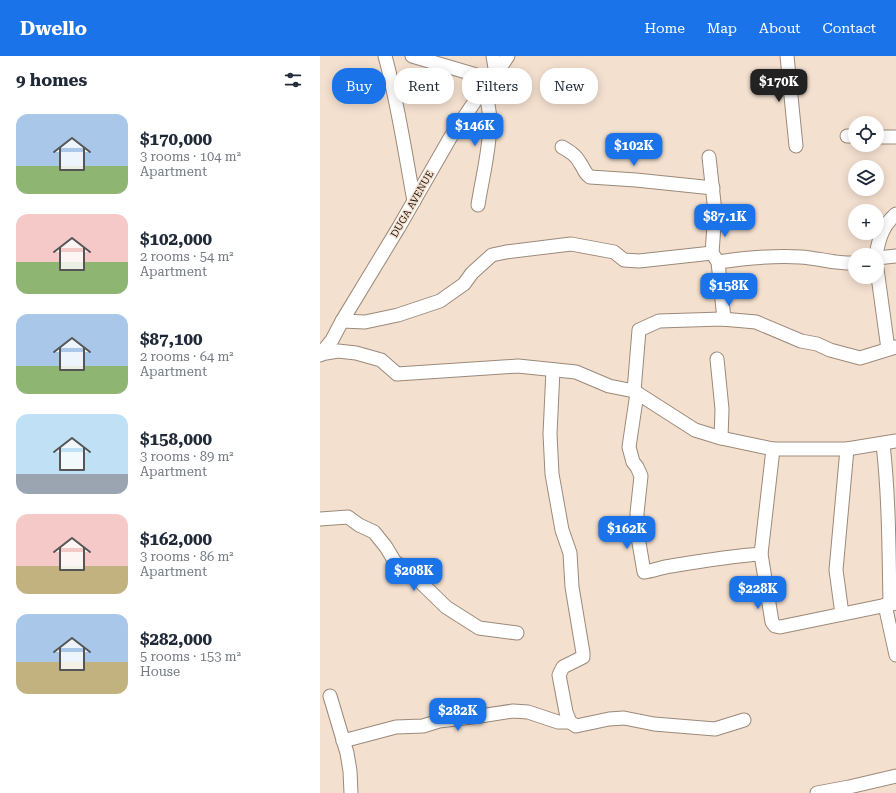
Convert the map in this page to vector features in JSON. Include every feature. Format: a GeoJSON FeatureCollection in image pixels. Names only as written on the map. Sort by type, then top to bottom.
{"type":"FeatureCollection","features":[{"type":"Feature","properties":{"kind":"street"},"geometry":{"type":"LineString","coordinates":[[385,56],[414,201]]}},
{"type":"Feature","properties":{"kind":"street"},"geometry":{"type":"LineString","coordinates":[[412,56],[462,71]]}},
{"type":"Feature","properties":{"kind":"street"},"geometry":{"type":"LineString","coordinates":[[492,68],[493,56]]}},
{"type":"Feature","properties":{"kind":"street","name":"DUGA AVENUE"},"geometry":{"type":"LineString","coordinates":[[499,68],[508,56]]}},
{"type":"Feature","properties":{"kind":"street"},"geometry":{"type":"LineString","coordinates":[[787,56],[796,146]]}},
{"type":"Feature","properties":{"kind":"street","name":"DUGA AVENUE"},"geometry":{"type":"LineString","coordinates":[[320,354],[332,340],[450,138],[473,104]]}},
{"type":"Feature","properties":{"kind":"street"},"geometry":{"type":"LineString","coordinates":[[478,205],[487,155],[490,122],[488,104]]}},
{"type":"Feature","properties":{"kind":"street"},"geometry":{"type":"LineString","coordinates":[[884,137],[896,137]]}},
{"type":"Feature","properties":{"kind":"street"},"geometry":{"type":"LineString","coordinates":[[562,148],[572,153],[580,162],[586,174],[590,177],[713,188]]}},
{"type":"Feature","properties":{"kind":"street"},"geometry":{"type":"LineString","coordinates":[[709,158],[715,212],[715,257],[724,319]]}},
{"type":"Feature","properties":{"kind":"street"},"geometry":{"type":"LineString","coordinates":[[877,248],[879,239],[889,220],[896,214]]}},
{"type":"Feature","properties":{"kind":"street"},"geometry":{"type":"LineString","coordinates":[[342,321],[365,322],[398,315],[440,301],[464,284],[472,273],[492,255],[571,244],[614,252],[624,260],[638,261],[772,255],[848,263]]}},
{"type":"Feature","properties":{"kind":"street"},"geometry":{"type":"LineString","coordinates":[[884,257],[896,256]]}},
{"type":"Feature","properties":{"kind":"street"},"geometry":{"type":"LineString","coordinates":[[761,554],[676,565],[644,572],[638,537],[637,513],[641,476],[633,462],[629,448],[636,392],[639,330],[660,321],[724,319],[756,322],[801,341],[817,344],[830,350],[860,358],[892,348],[880,284]]}},
{"type":"Feature","properties":{"kind":"street"},"geometry":{"type":"LineString","coordinates":[[320,354],[338,351],[356,353],[381,360],[397,374],[518,366],[576,372],[609,386],[636,392],[695,430],[721,438],[773,449],[847,448],[896,441]]}},
{"type":"Feature","properties":{"kind":"street"},"geometry":{"type":"LineString","coordinates":[[717,359],[722,409],[721,438]]}},
{"type":"Feature","properties":{"kind":"street"},"geometry":{"type":"LineString","coordinates":[[553,370],[550,434],[552,474],[562,530],[570,553],[572,587],[583,653],[583,658],[563,667],[559,675],[566,712],[570,722]]}},
{"type":"Feature","properties":{"kind":"street"},"geometry":{"type":"LineString","coordinates":[[883,444],[889,532],[890,604],[896,655]]}},
{"type":"Feature","properties":{"kind":"street"},"geometry":{"type":"LineString","coordinates":[[842,614],[836,570],[847,448]]}},
{"type":"Feature","properties":{"kind":"street"},"geometry":{"type":"LineString","coordinates":[[773,449],[761,554],[772,622],[775,626],[780,627],[890,604]]}},
{"type":"Feature","properties":{"kind":"street"},"geometry":{"type":"LineString","coordinates":[[320,519],[348,517],[358,525],[374,532],[386,547],[395,562],[407,569],[446,607],[479,628],[517,633]]}},
{"type":"Feature","properties":{"kind":"street"},"geometry":{"type":"LineString","coordinates":[[330,696],[347,753],[351,793]]}},
{"type":"Feature","properties":{"kind":"street"},"geometry":{"type":"LineString","coordinates":[[343,741],[396,727],[423,726],[439,721],[513,711],[528,712],[558,722],[570,722],[576,726],[609,719],[624,718],[654,724],[715,729],[744,720]]}},
{"type":"Feature","properties":{"kind":"street"},"geometry":{"type":"LineString","coordinates":[[817,793],[896,776]]}}]}
